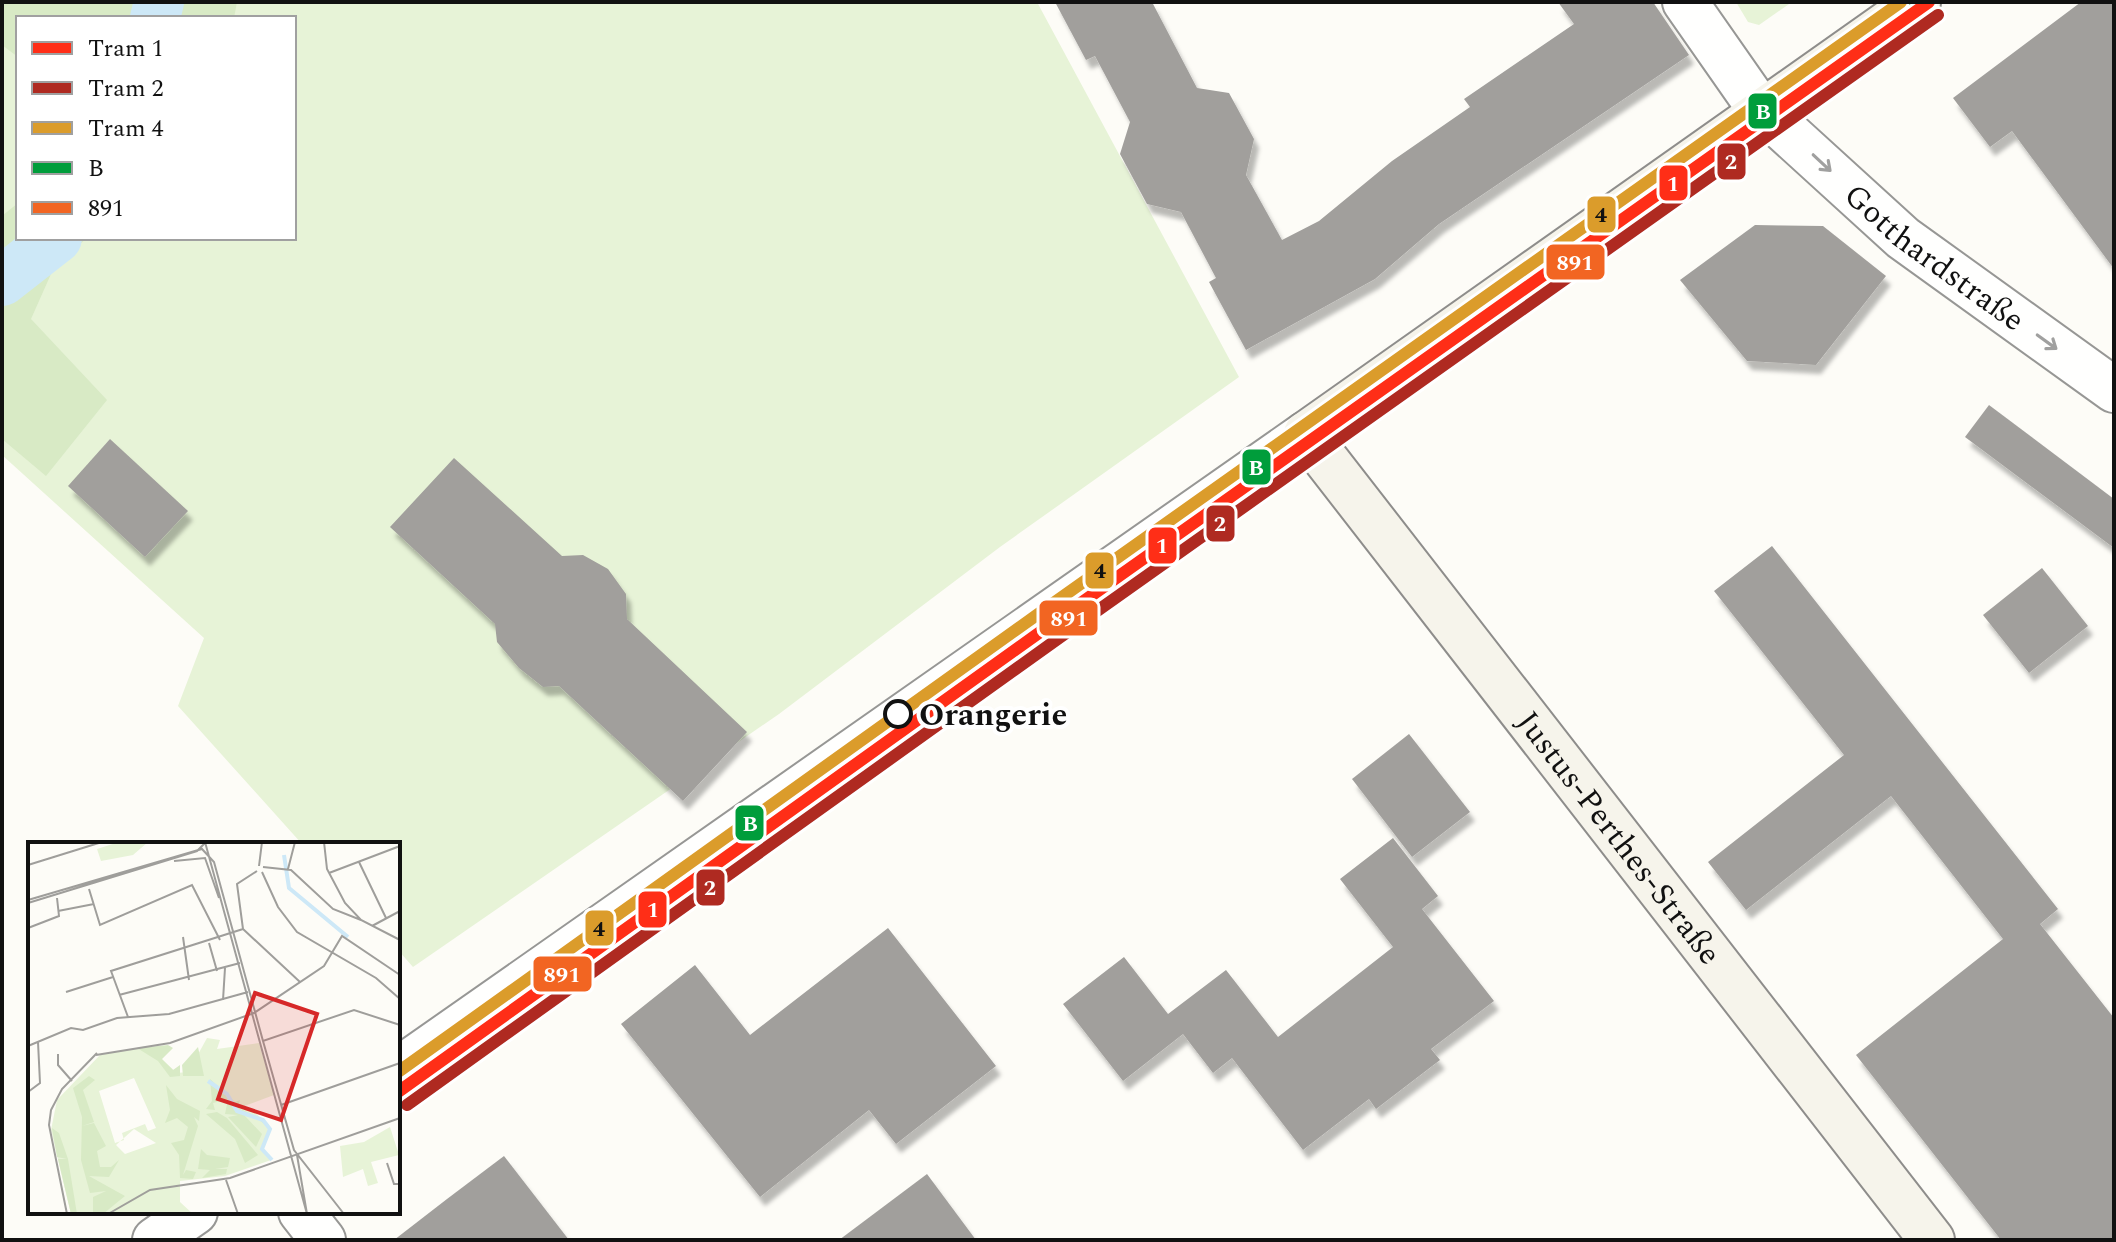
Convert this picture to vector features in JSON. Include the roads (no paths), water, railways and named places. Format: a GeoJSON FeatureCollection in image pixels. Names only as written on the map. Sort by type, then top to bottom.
{"type":"FeatureCollection","features":[{"type":"Feature","properties":{"kind":"main road"},"geometry":{"type":"LineString","coordinates":[[1306,434],[1918,2]]}},
{"type":"Feature","properties":{"kind":"main road","name":"Justus-Perthes-Straße"},"geometry":{"type":"LineString","coordinates":[[1306,434],[1932,1240]]}},
{"type":"Feature","properties":{"kind":"street","name":"Gotthardstraße"},"geometry":{"type":"LineString","coordinates":[[1685,2],[1731,71],[1764,111],[1903,238],[2114,390]]}},
{"type":"Feature","properties":{"kind":"street"},"geometry":{"type":"LineString","coordinates":[[400,1069],[1306,434]]}},
{"type":"Feature","properties":{"kind":"street"},"geometry":{"type":"LineString","coordinates":[[155,1240],[192,1214]]}},
{"type":"Feature","properties":{"kind":"street"},"geometry":{"type":"LineString","coordinates":[[303,1214],[323,1240]]}},
{"type":"Feature","properties":{"kind":"waterway"},"geometry":{"type":"LineString","coordinates":[[156,16],[159,2]]}},
{"type":"Feature","properties":{"kind":"waterway"},"geometry":{"type":"LineString","coordinates":[[2,281],[54,240]]}},
{"type":"Feature","properties":{"kind":"tram line","name":"4"},"geometry":{"type":"LineString","coordinates":[[400,1071],[1901,2]]}},
{"type":"Feature","properties":{"kind":"tram line","name":"1"},"geometry":{"type":"LineString","coordinates":[[400,1091],[1929,2]]}},
{"type":"Feature","properties":{"kind":"tram line","name":"2"},"geometry":{"type":"LineString","coordinates":[[407,1105],[1938,15]]}},
{"type":"Feature","properties":{"kind":"place","name":"Orangerie"},"geometry":{"type":"Point","coordinates":[898,714]}}]}
